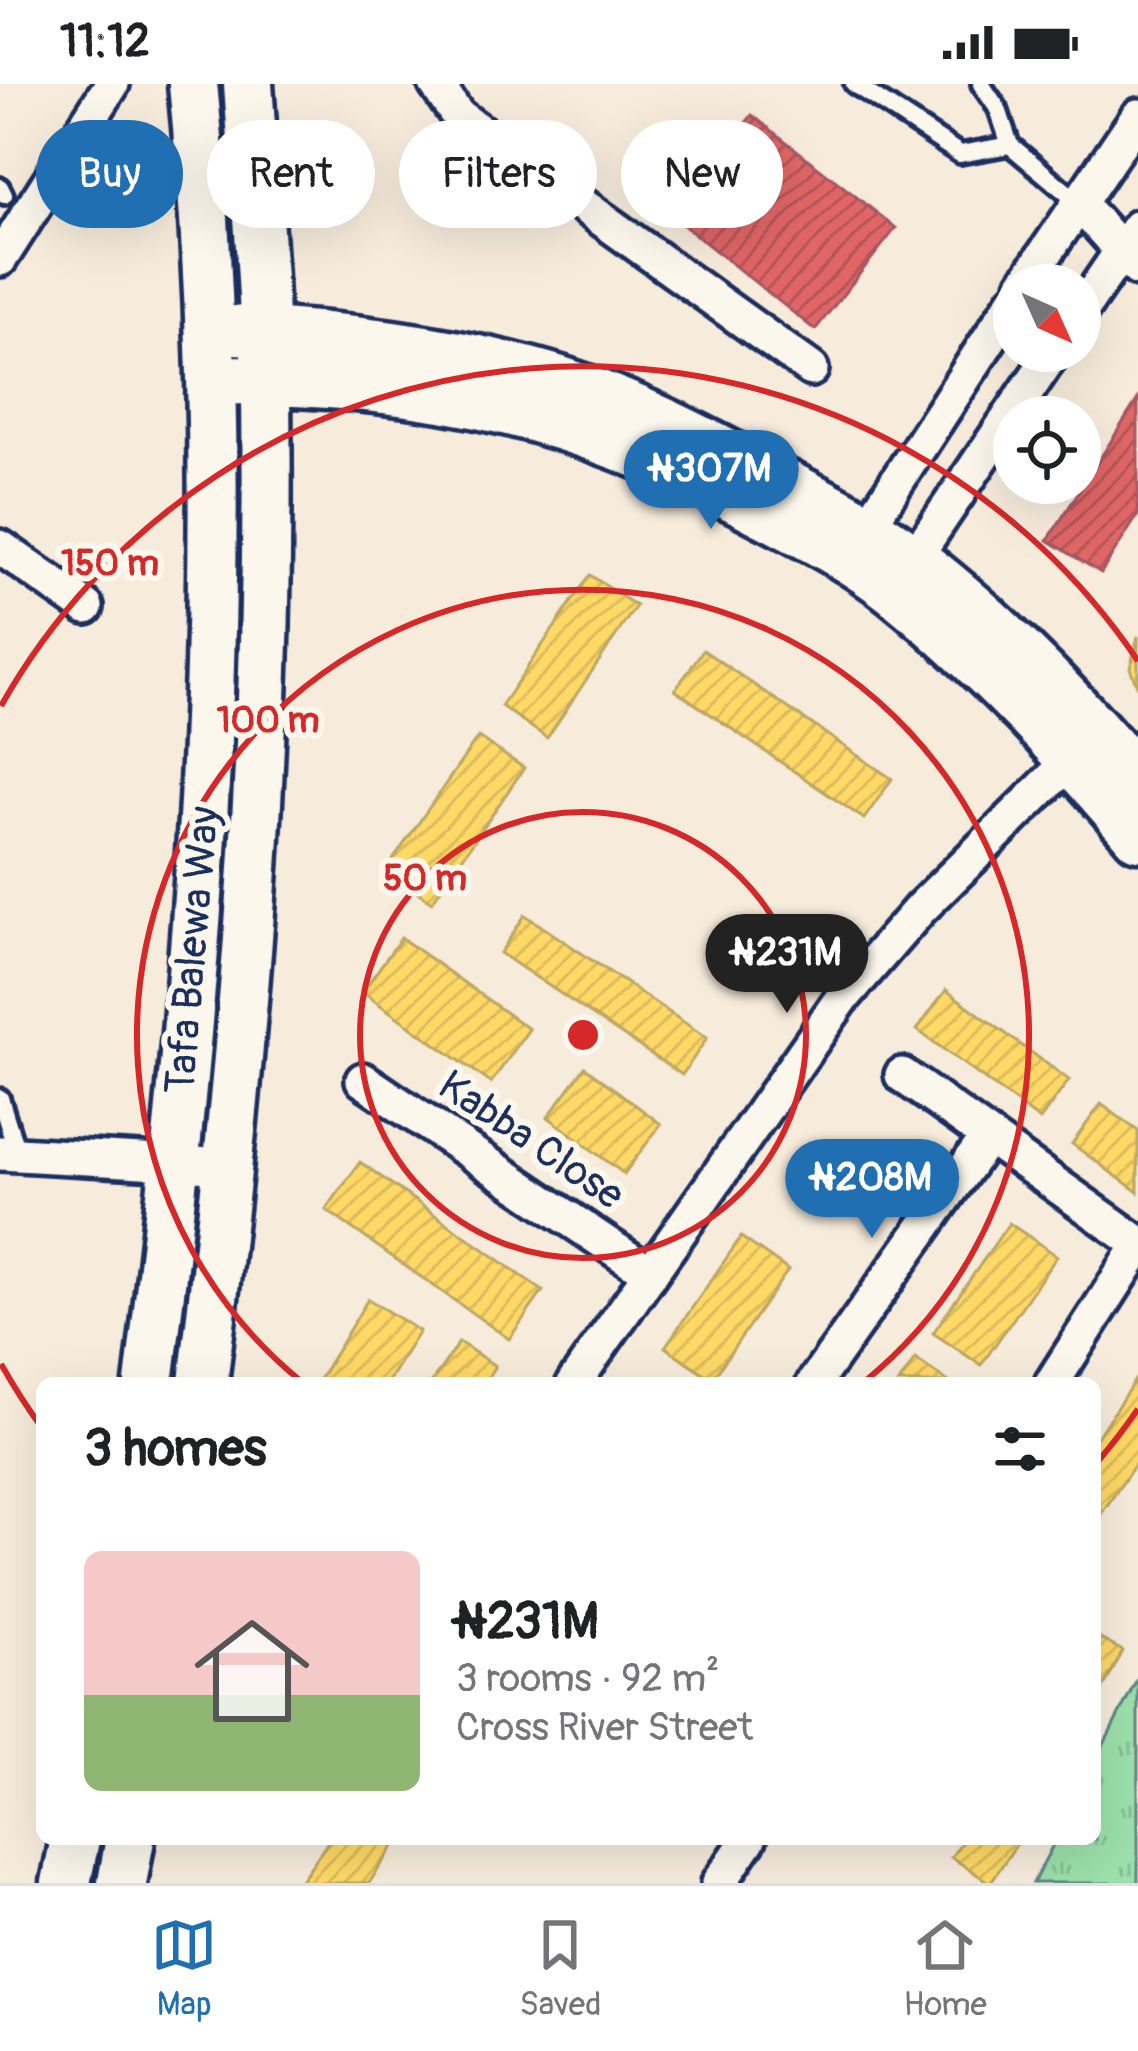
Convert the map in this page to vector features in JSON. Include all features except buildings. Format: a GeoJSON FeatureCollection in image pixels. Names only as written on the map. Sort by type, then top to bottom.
{"type":"FeatureCollection","features":[{"type":"Feature","properties":{"kind":"main road","name":"Tafa Balewa Way"},"geometry":{"type":"LineString","coordinates":[[149,1377],[202,878],[209,380],[206,207],[194,84]]}},
{"type":"Feature","properties":{"kind":"main road","name":"Tafa Balewa Way"},"geometry":{"type":"LineString","coordinates":[[203,1377],[248,982],[263,703],[265,332],[248,84]]}},
{"type":"Feature","properties":{"kind":"main road"},"geometry":{"type":"LineString","coordinates":[[208,328],[406,347],[558,380],[684,431],[903,574],[981,665],[1138,778]]}},
{"type":"Feature","properties":{"kind":"main road"},"geometry":{"type":"LineString","coordinates":[[209,380],[401,389],[542,417],[664,461],[857,542]]}},
{"type":"Feature","properties":{"kind":"main road"},"geometry":{"type":"LineString","coordinates":[[1086,745],[1138,836]]}},
{"type":"Feature","properties":{"kind":"main road"},"geometry":{"type":"LineString","coordinates":[[66,1883],[74,1845]]}},
{"type":"Feature","properties":{"kind":"main road"},"geometry":{"type":"LineString","coordinates":[[122,1883],[129,1845]]}},
{"type":"Feature","properties":{"kind":"street"},"geometry":{"type":"LineString","coordinates":[[0,260],[112,84]]}},
{"type":"Feature","properties":{"kind":"street"},"geometry":{"type":"LineString","coordinates":[[436,84],[458,116],[811,369]]}},
{"type":"Feature","properties":{"kind":"street"},"geometry":{"type":"LineString","coordinates":[[1038,264],[1138,116]]}},
{"type":"Feature","properties":{"kind":"street"},"geometry":{"type":"LineString","coordinates":[[1078,202],[1132,250],[1101,287]]}},
{"type":"Feature","properties":{"kind":"street"},"geometry":{"type":"LineString","coordinates":[[857,542],[993,333]]}},
{"type":"Feature","properties":{"kind":"street"},"geometry":{"type":"LineString","coordinates":[[903,574],[1040,372]]}},
{"type":"Feature","properties":{"kind":"street"},"geometry":{"type":"LineString","coordinates":[[0,547],[86,607]]}},
{"type":"Feature","properties":{"kind":"street"},"geometry":{"type":"LineString","coordinates":[[585,1377],[650,1273],[840,1001],[920,909],[1086,745]]}},
{"type":"Feature","properties":{"kind":"street"},"geometry":{"type":"LineString","coordinates":[[902,1075],[1138,1246],[1056,1377]]}},
{"type":"Feature","properties":{"kind":"street","name":"Kabba Close"},"geometry":{"type":"LineString","coordinates":[[363,1080],[650,1273]]}},
{"type":"Feature","properties":{"kind":"street"},"geometry":{"type":"LineString","coordinates":[[818,1377],[987,1138]]}},
{"type":"Feature","properties":{"kind":"street"},"geometry":{"type":"LineString","coordinates":[[8,1152],[229,1166]]}},
{"type":"Feature","properties":{"kind":"street"},"geometry":{"type":"LineString","coordinates":[[724,1882],[746,1845]]}},
{"type":"Feature","properties":{"kind":"lane"},"geometry":{"type":"LineString","coordinates":[[854,84],[960,154],[1010,145]]}},
{"type":"Feature","properties":{"kind":"lane"},"geometry":{"type":"LineString","coordinates":[[981,84],[998,109],[1010,145],[1078,202]]}},
{"type":"Feature","properties":{"kind":"lane"},"geometry":{"type":"LineString","coordinates":[[0,1098],[8,1152]]}},
{"type":"Feature","properties":{"kind":"green space"},"geometry":{"type":"Polygon","coordinates":[[[1138,1677],[1138,1883],[1033,1883],[1053,1845],[1101,1845],[1101,1750],[1138,1677]]]}}]}
